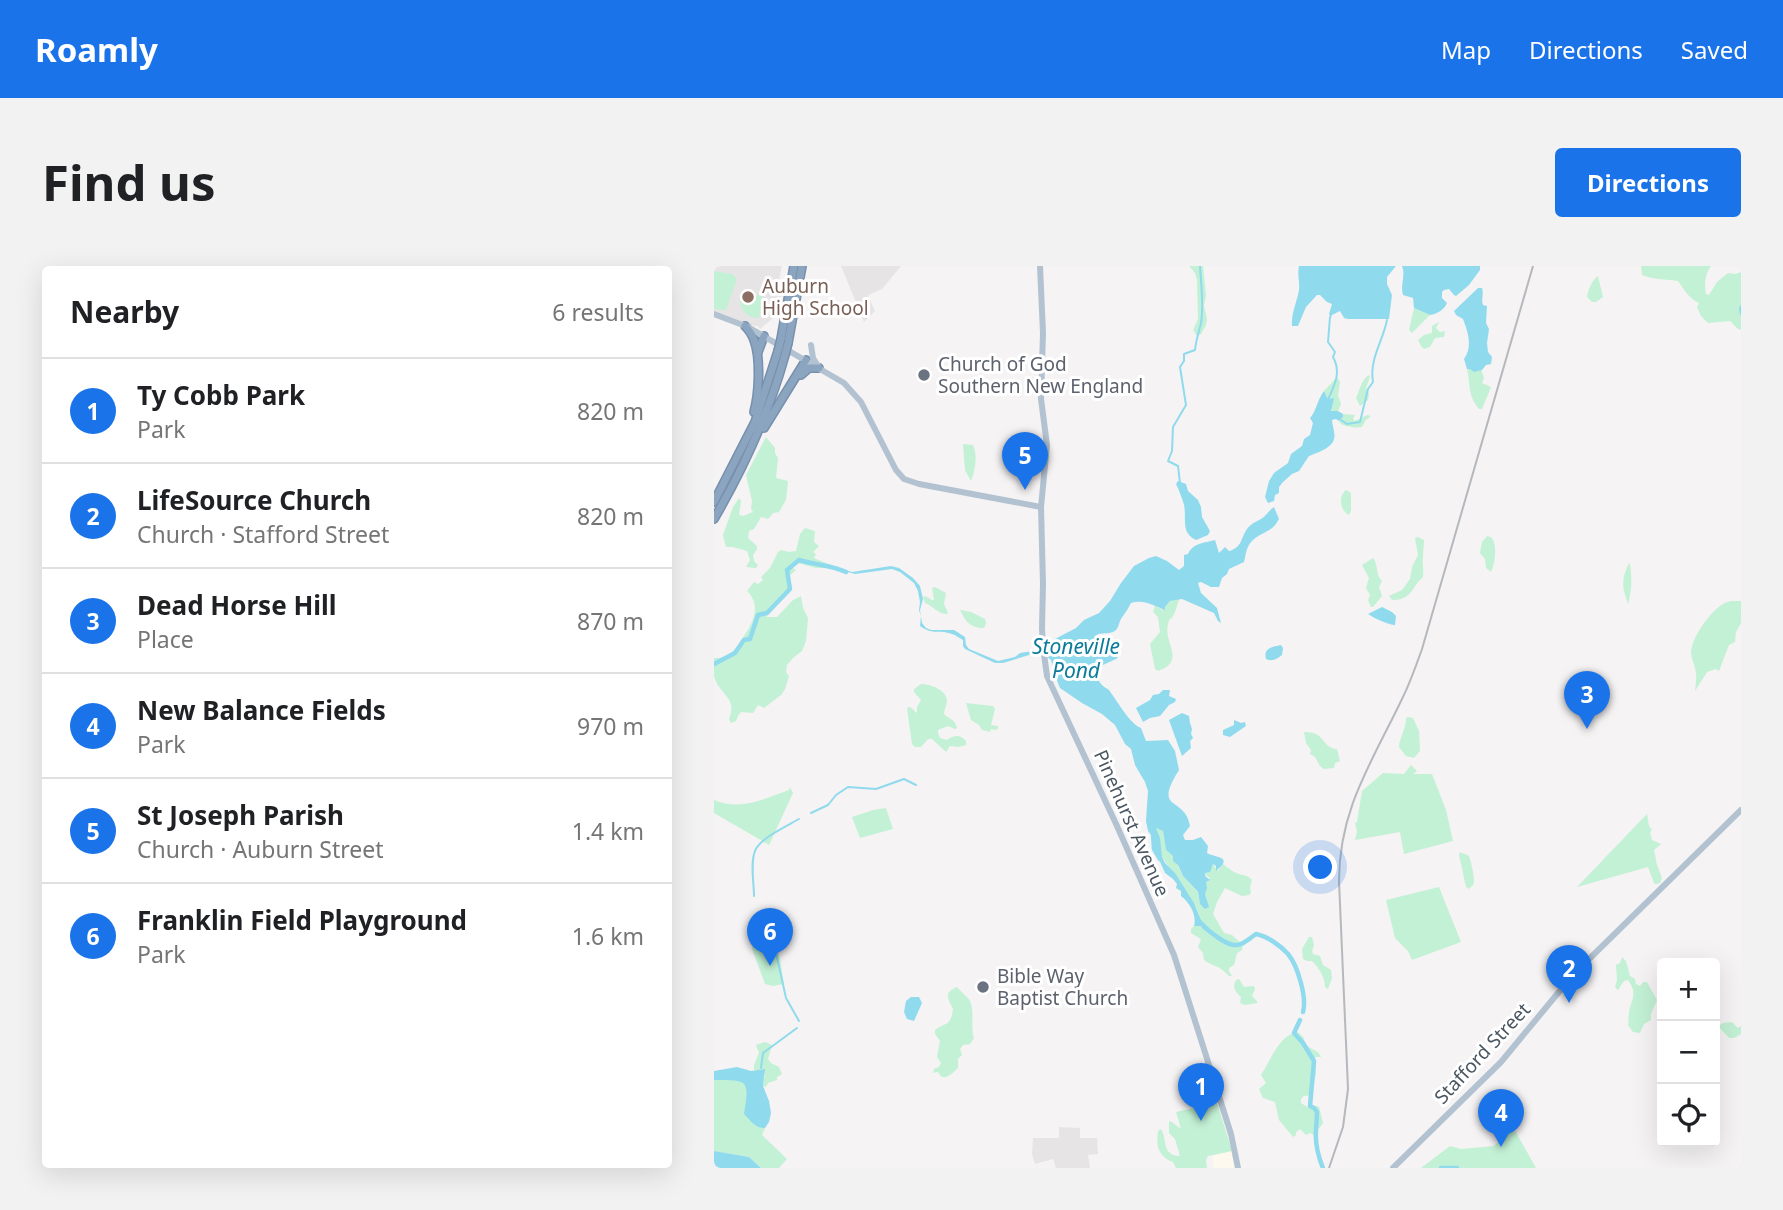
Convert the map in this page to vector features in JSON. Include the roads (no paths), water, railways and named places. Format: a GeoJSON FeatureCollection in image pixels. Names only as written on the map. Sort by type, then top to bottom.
{"type":"FeatureCollection","features":[{"type":"Feature","properties":{"kind":"highway"},"geometry":{"type":"LineString","coordinates":[[784,341],[794,266]]}},
{"type":"Feature","properties":{"kind":"highway"},"geometry":{"type":"LineString","coordinates":[[714,519],[765,418],[802,266]]}},
{"type":"Feature","properties":{"kind":"highway"},"geometry":{"type":"LineString","coordinates":[[733,467],[757,404],[759,383],[755,342],[745,326]]}},
{"type":"Feature","properties":{"kind":"highway"},"geometry":{"type":"LineString","coordinates":[[757,363],[764,336]]}},
{"type":"Feature","properties":{"kind":"highway"},"geometry":{"type":"LineString","coordinates":[[714,502],[757,417],[781,353]]}},
{"type":"Feature","properties":{"kind":"highway"},"geometry":{"type":"LineString","coordinates":[[746,459],[806,360]]}},
{"type":"Feature","properties":{"kind":"highway"},"geometry":{"type":"LineString","coordinates":[[791,386],[805,371],[819,368]]}},
{"type":"Feature","properties":{"kind":"main road","name":"Pinehurst Avenue"},"geometry":{"type":"LineString","coordinates":[[1040,266],[1043,322],[1041,399],[1047,445],[1041,507],[1043,647],[1047,676],[1174,956],[1232,1126],[1238,1168]]}},
{"type":"Feature","properties":{"kind":"main road"},"geometry":{"type":"LineString","coordinates":[[714,314],[764,336],[845,383],[859,398],[893,467],[904,478],[919,484],[1041,507]]}},
{"type":"Feature","properties":{"kind":"main road"},"geometry":{"type":"LineString","coordinates":[[811,345],[813,358],[819,368]]}},
{"type":"Feature","properties":{"kind":"main road","name":"Stafford Street"},"geometry":{"type":"LineString","coordinates":[[1392,1168],[1501,1062],[1582,966],[1741,810]]}},
{"type":"Feature","properties":{"kind":"water"},"geometry":{"type":"Polygon","coordinates":[[[1299,266],[1396,266],[1387,277],[1392,295],[1389,319],[1348,319],[1344,318],[1340,311],[1331,318],[1329,314],[1332,304],[1317,295],[1306,307],[1298,326],[1292,326],[1299,290],[1299,266]]]}},
{"type":"Feature","properties":{"kind":"water"},"geometry":{"type":"Polygon","coordinates":[[[1402,266],[1480,266],[1480,270],[1456,296],[1449,289],[1444,290],[1442,298],[1446,305],[1430,315],[1414,308],[1413,298],[1403,295],[1402,266]]]}},
{"type":"Feature","properties":{"kind":"water"},"geometry":{"type":"Polygon","coordinates":[[[1478,288],[1482,288],[1482,303],[1487,306],[1487,343],[1492,357],[1491,364],[1474,372],[1467,369],[1464,359],[1469,344],[1467,329],[1463,319],[1454,311],[1478,288]]]}},
{"type":"Feature","properties":{"kind":"water"},"geometry":{"type":"Polygon","coordinates":[[[1324,391],[1328,399],[1334,398],[1331,411],[1343,414],[1339,421],[1332,420],[1335,435],[1333,442],[1324,450],[1309,456],[1299,471],[1279,487],[1274,501],[1268,503],[1265,497],[1269,481],[1274,473],[1288,463],[1291,454],[1302,446],[1304,439],[1310,435],[1313,423],[1310,418],[1324,391]]]}},
{"type":"Feature","properties":{"kind":"water"},"geometry":{"type":"Polygon","coordinates":[[[1178,481],[1186,484],[1188,491],[1198,500],[1202,517],[1210,531],[1208,535],[1196,540],[1188,533],[1184,505],[1176,484],[1178,481]]]}},
{"type":"Feature","properties":{"kind":"water","name":"Stoneville Pond"},"geometry":{"type":"Polygon","coordinates":[[[1274,507],[1279,519],[1276,524],[1252,541],[1247,548],[1244,562],[1229,569],[1219,587],[1198,583],[1201,593],[1217,608],[1221,623],[1214,613],[1182,599],[1170,601],[1165,610],[1136,602],[1131,603],[1116,630],[1098,634],[1095,639],[1098,646],[1108,647],[1118,658],[1103,665],[1096,676],[1100,683],[1109,690],[1129,718],[1141,728],[1146,741],[1168,740],[1175,751],[1179,770],[1172,783],[1169,798],[1187,816],[1190,826],[1183,835],[1185,840],[1201,837],[1208,846],[1207,853],[1223,860],[1216,871],[1213,864],[1210,872],[1205,873],[1210,880],[1206,882],[1205,894],[1209,907],[1205,909],[1200,904],[1198,892],[1183,876],[1173,861],[1173,856],[1166,850],[1163,831],[1156,828],[1165,863],[1175,873],[1194,903],[1201,920],[1209,928],[1194,926],[1192,909],[1181,896],[1181,891],[1176,888],[1177,884],[1165,873],[1154,839],[1148,831],[1148,791],[1145,782],[1135,765],[1131,749],[1125,744],[1115,725],[1060,688],[1046,653],[995,663],[965,649],[963,640],[955,635],[929,631],[920,626],[921,616],[926,628],[954,630],[965,637],[969,649],[998,661],[1020,653],[1045,649],[1053,640],[1099,613],[1134,566],[1156,556],[1179,570],[1184,566],[1184,555],[1199,544],[1215,540],[1219,553],[1225,547],[1229,551],[1234,549],[1248,528],[1274,507]]]}},
{"type":"Feature","properties":{"kind":"water"},"geometry":{"type":"Polygon","coordinates":[[[833,566],[852,572],[891,566],[899,568],[920,586],[923,599],[921,616],[918,591],[914,583],[900,572],[892,569],[855,574],[833,566]]]}},
{"type":"Feature","properties":{"kind":"water"},"geometry":{"type":"Polygon","coordinates":[[[1382,607],[1396,616],[1395,625],[1368,614],[1382,607]]]}},
{"type":"Feature","properties":{"kind":"water"},"geometry":{"type":"Polygon","coordinates":[[[1281,645],[1282,655],[1274,660],[1266,659],[1267,650],[1281,645]]]}},
{"type":"Feature","properties":{"kind":"water"},"geometry":{"type":"Polygon","coordinates":[[[1163,690],[1170,690],[1169,696],[1176,699],[1175,702],[1160,716],[1143,722],[1136,708],[1163,690]]]}},
{"type":"Feature","properties":{"kind":"water"},"geometry":{"type":"Polygon","coordinates":[[[1182,713],[1189,716],[1193,738],[1190,741],[1191,748],[1182,756],[1169,720],[1182,713]]]}},
{"type":"Feature","properties":{"kind":"water"},"geometry":{"type":"Polygon","coordinates":[[[1234,720],[1245,722],[1246,726],[1230,737],[1223,735],[1223,730],[1234,725],[1234,720]]]}},
{"type":"Feature","properties":{"kind":"water"},"geometry":{"type":"Polygon","coordinates":[[[911,997],[919,997],[922,1003],[914,1021],[907,1019],[904,1012],[906,1001],[911,997]]]}},
{"type":"Feature","properties":{"kind":"water"},"geometry":{"type":"Polygon","coordinates":[[[737,1067],[751,1071],[765,1069],[763,1086],[771,1113],[765,1128],[756,1126],[744,1114],[746,1089],[741,1082],[714,1080],[714,1071],[737,1067]]]}},
{"type":"Feature","properties":{"kind":"water"},"geometry":{"type":"Polygon","coordinates":[[[714,1151],[749,1157],[761,1168],[714,1168],[714,1151]]]}},
{"type":"Feature","properties":{"kind":"waterway"},"geometry":{"type":"LineString","coordinates":[[1180,483],[1178,466],[1168,461],[1172,451],[1173,427],[1186,405],[1180,367],[1184,354],[1195,350],[1201,323],[1200,266]]}},
{"type":"Feature","properties":{"kind":"waterway"},"geometry":{"type":"LineString","coordinates":[[1741,306],[1741,314]]}},
{"type":"Feature","properties":{"kind":"waterway"},"geometry":{"type":"LineString","coordinates":[[1328,400],[1337,374],[1333,357],[1335,352],[1328,342],[1330,317]]}},
{"type":"Feature","properties":{"kind":"waterway"},"geometry":{"type":"LineString","coordinates":[[1341,420],[1347,424],[1360,422],[1368,389],[1373,382],[1373,366],[1387,320]]}},
{"type":"Feature","properties":{"kind":"waterway"},"geometry":{"type":"LineString","coordinates":[[714,664],[735,653],[744,640],[750,639],[758,615],[767,613],[790,589],[787,570],[799,560],[846,572]]}},
{"type":"Feature","properties":{"kind":"waterway"},"geometry":{"type":"LineString","coordinates":[[811,813],[828,805],[848,787],[876,789],[904,779],[916,785]]}},
{"type":"Feature","properties":{"kind":"waterway"},"geometry":{"type":"LineString","coordinates":[[754,896],[752,867],[755,851],[768,837],[799,819]]}},
{"type":"Feature","properties":{"kind":"waterway"},"geometry":{"type":"LineString","coordinates":[[1153,834],[1154,849],[1160,859]]}},
{"type":"Feature","properties":{"kind":"waterway"},"geometry":{"type":"LineString","coordinates":[[762,912],[768,922],[786,998],[799,1021]]}},
{"type":"Feature","properties":{"kind":"waterway"},"geometry":{"type":"LineString","coordinates":[[1204,927],[1227,943],[1238,945],[1256,934],[1282,948],[1292,959],[1298,974],[1303,991],[1303,1012]]}},
{"type":"Feature","properties":{"kind":"waterway"},"geometry":{"type":"LineString","coordinates":[[1300,1020],[1294,1033],[1314,1061],[1310,1106],[1317,1112],[1316,1146],[1323,1168]]}},
{"type":"Feature","properties":{"kind":"waterway"},"geometry":{"type":"LineString","coordinates":[[761,1068],[763,1053],[797,1028]]}},
{"type":"Feature","properties":{"kind":"waterway"},"geometry":{"type":"LineString","coordinates":[[1441,1168],[1457,1168]]}},
{"type":"Feature","properties":{"kind":"railway"},"geometry":{"type":"LineString","coordinates":[[1329,1168],[1343,1127],[1348,1089],[1339,881],[1340,855],[1345,831],[1359,787],[1405,693],[1422,649],[1533,266]]}},
{"type":"Feature","properties":{"kind":"place","name":"Auburn High School"},"geometry":{"type":"Point","coordinates":[748,297]}},
{"type":"Feature","properties":{"kind":"place","name":"Church of God Southern New England"},"geometry":{"type":"Point","coordinates":[924,375]}},
{"type":"Feature","properties":{"kind":"place","name":"St Joseph Parish"},"geometry":{"type":"Point","coordinates":[1025,490]}},
{"type":"Feature","properties":{"kind":"place","name":"Dead Horse Hill"},"geometry":{"type":"Point","coordinates":[1587,729]}},
{"type":"Feature","properties":{"kind":"place","name":"Franklin Field Playground"},"geometry":{"type":"Point","coordinates":[770,966]}},
{"type":"Feature","properties":{"kind":"place","name":"Bible Way Baptist Church"},"geometry":{"type":"Point","coordinates":[983,987]}},
{"type":"Feature","properties":{"kind":"place","name":"LifeSource Church"},"geometry":{"type":"Point","coordinates":[1569,1003]}},
{"type":"Feature","properties":{"kind":"place","name":"Ty Cobb Park"},"geometry":{"type":"Point","coordinates":[1201,1121]}},
{"type":"Feature","properties":{"kind":"place","name":"New Balance Fields"},"geometry":{"type":"Point","coordinates":[1501,1147]}}]}
